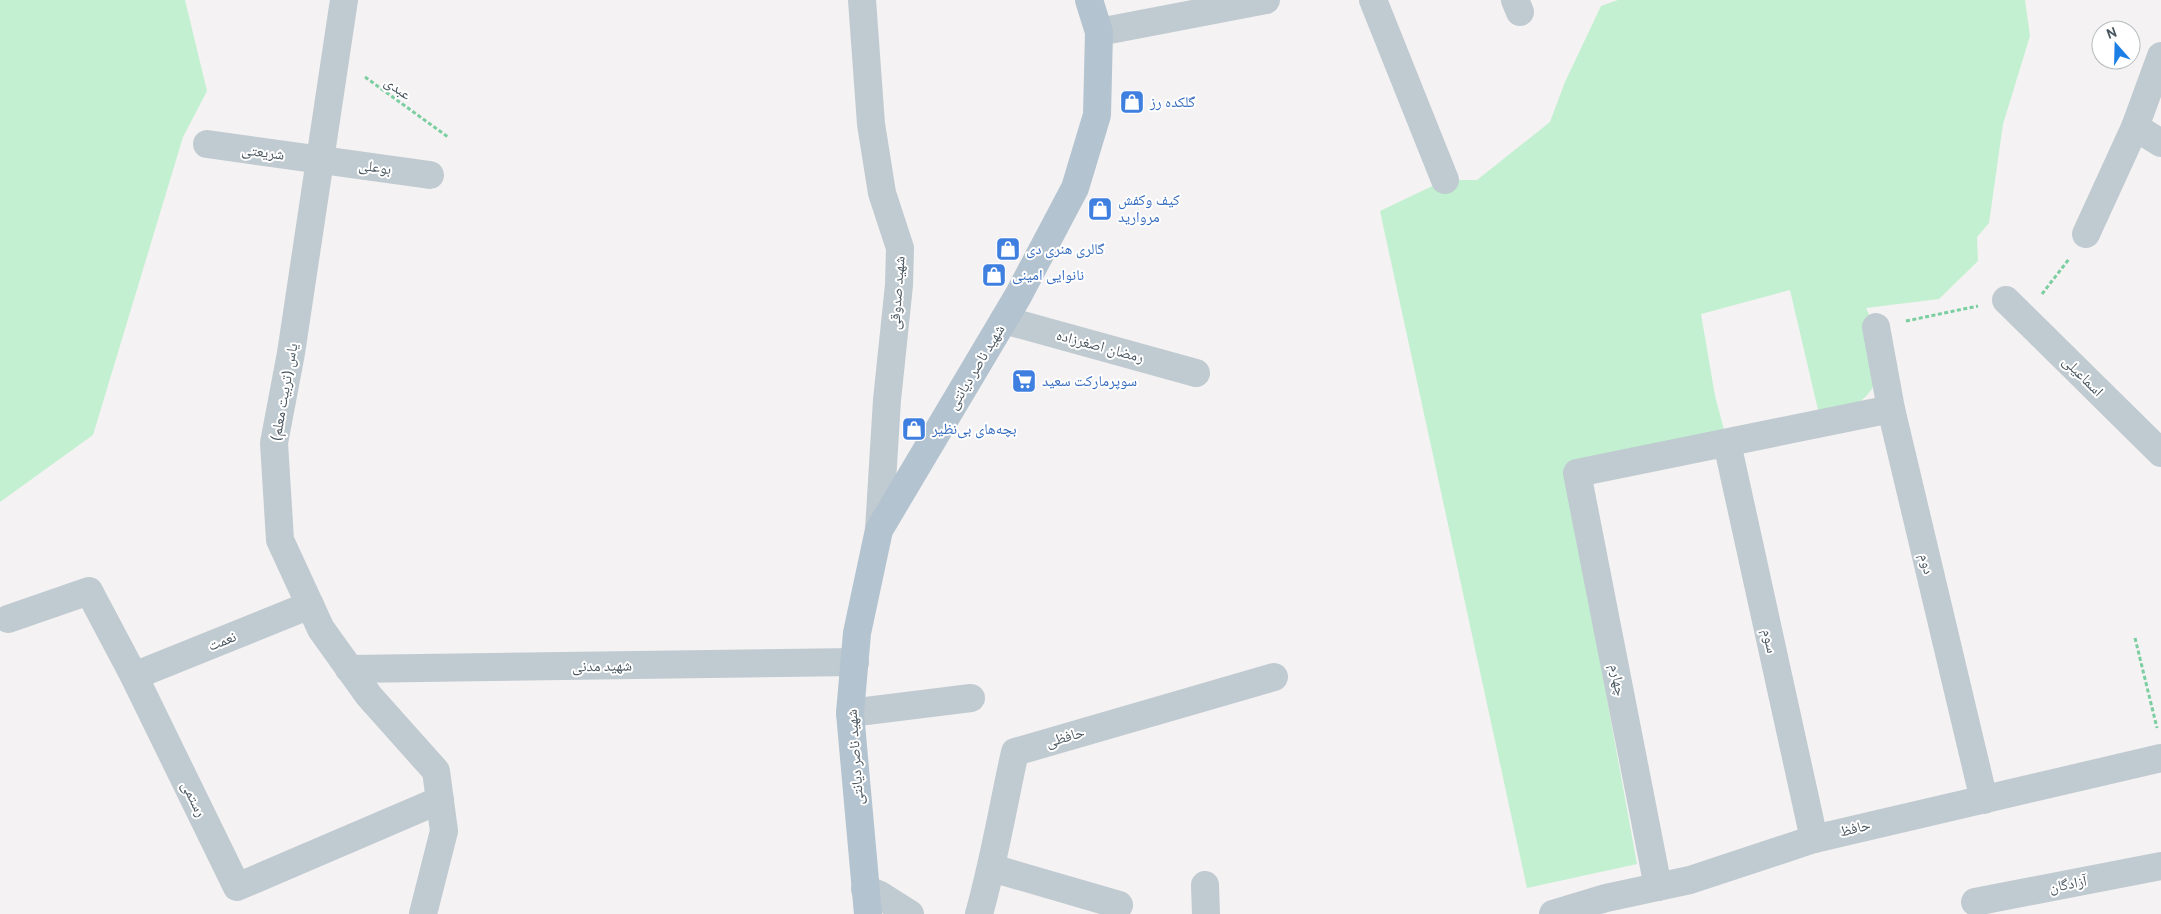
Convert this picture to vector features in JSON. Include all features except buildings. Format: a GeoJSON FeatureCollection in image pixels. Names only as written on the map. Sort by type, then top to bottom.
{"type":"FeatureCollection","features":[{"type":"Feature","properties":{"kind":"main road","name":"شهید ناصر دیانتی"},"geometry":{"type":"LineString","coordinates":[[866,902],[850,713],[857,633],[879,530],[1004,320],[1075,188],[1096,115],[1099,32],[1089,0]]}},
{"type":"Feature","properties":{"kind":"street","name":"یاس (تربیت معلم)"},"geometry":{"type":"LineString","coordinates":[[344,0],[291,353],[274,444],[280,540],[321,629],[368,696],[436,771],[444,831],[423,914]]}},
{"type":"Feature","properties":{"kind":"street","name":"شهید صدوقی"},"geometry":{"type":"LineString","coordinates":[[862,0],[873,134],[882,193],[900,248],[899,284],[887,400],[879,530]]}},
{"type":"Feature","properties":{"kind":"street"},"geometry":{"type":"LineString","coordinates":[[1099,32],[1266,0]]}},
{"type":"Feature","properties":{"kind":"street"},"geometry":{"type":"LineString","coordinates":[[1374,0],[1445,180]]}},
{"type":"Feature","properties":{"kind":"street"},"geometry":{"type":"LineString","coordinates":[[2086,234],[2135,127],[2161,56]]}},
{"type":"Feature","properties":{"kind":"street"},"geometry":{"type":"LineString","coordinates":[[2135,127],[2161,143]]}},
{"type":"Feature","properties":{"kind":"street","name":"شریعتی"},"geometry":{"type":"LineString","coordinates":[[207,144],[320,159]]}},
{"type":"Feature","properties":{"kind":"street","name":"بوعلی"},"geometry":{"type":"LineString","coordinates":[[320,159],[430,175]]}},
{"type":"Feature","properties":{"kind":"street","name":"اسماعیلی"},"geometry":{"type":"LineString","coordinates":[[2015,308],[2161,453]]}},
{"type":"Feature","properties":{"kind":"street","name":"رمضان اصغرزاده"},"geometry":{"type":"LineString","coordinates":[[1004,320],[1196,373]]}},
{"type":"Feature","properties":{"kind":"street","name":"دوم"},"geometry":{"type":"LineString","coordinates":[[1876,327],[1890,409],[1984,800]]}},
{"type":"Feature","properties":{"kind":"street"},"geometry":{"type":"LineString","coordinates":[[1727,443],[1890,409]]}},
{"type":"Feature","properties":{"kind":"street","name":"چهارم"},"geometry":{"type":"LineString","coordinates":[[1658,887],[1577,473],[1727,443]]}},
{"type":"Feature","properties":{"kind":"street","name":"سوم"},"geometry":{"type":"LineString","coordinates":[[1727,443],[1814,838]]}},
{"type":"Feature","properties":{"kind":"street","name":"رستمی"},"geometry":{"type":"LineString","coordinates":[[8,619],[89,591],[134,676],[237,887],[440,800]]}},
{"type":"Feature","properties":{"kind":"street","name":"نعمت"},"geometry":{"type":"LineString","coordinates":[[134,676],[310,605]]}},
{"type":"Feature","properties":{"kind":"street","name":"شهید مدنی"},"geometry":{"type":"LineString","coordinates":[[350,670],[855,662]]}},
{"type":"Feature","properties":{"kind":"street","name":"حافظی"},"geometry":{"type":"LineString","coordinates":[[979,914],[992,868],[1000,817],[1015,752],[1274,677]]}},
{"type":"Feature","properties":{"kind":"street"},"geometry":{"type":"LineString","coordinates":[[850,713],[971,698]]}},
{"type":"Feature","properties":{"kind":"street","name":"حافظ"},"geometry":{"type":"LineString","coordinates":[[1555,914],[1606,898],[1690,880],[1814,838],[1984,800],[2160,747]]}},
{"type":"Feature","properties":{"kind":"street","name":"آزادگان"},"geometry":{"type":"LineString","coordinates":[[1975,902],[2161,866]]}},
{"type":"Feature","properties":{"kind":"street"},"geometry":{"type":"LineString","coordinates":[[992,868],[1119,905]]}},
{"type":"Feature","properties":{"kind":"street"},"geometry":{"type":"LineString","coordinates":[[1205,885],[1206,914]]}},
{"type":"Feature","properties":{"kind":"street"},"geometry":{"type":"LineString","coordinates":[[866,902],[880,896],[910,914]]}},
{"type":"Feature","properties":{"kind":"path","name":"عبدی"},"geometry":{"type":"LineString","coordinates":[[336,56],[448,137]]}},
{"type":"Feature","properties":{"kind":"path"},"geometry":{"type":"LineString","coordinates":[[1876,327],[2015,308],[2064,267],[2086,234]]}},
{"type":"Feature","properties":{"kind":"path"},"geometry":{"type":"LineString","coordinates":[[2135,638],[2160,747]]}},
{"type":"Feature","properties":{"kind":"green space"},"geometry":{"type":"Polygon","coordinates":[[[0,0],[185,0],[207,91],[183,137],[93,435],[0,502],[0,0]]]}},
{"type":"Feature","properties":{"kind":"green space"},"geometry":{"type":"Polygon","coordinates":[[[1618,0],[2025,0],[2030,36],[2003,124],[1989,223],[1977,237],[1978,261],[1939,299],[1866,308],[1876,335],[1880,364],[1872,389],[1862,400],[1849,408],[1819,414],[1790,290],[1701,314],[1715,396],[1726,437],[1565,469],[1637,864],[1527,888],[1380,211],[1445,180],[1477,180],[1550,122],[1565,82],[1601,6],[1618,0]]]}},
{"type":"Feature","properties":{"kind":"place","name":"گلکده رز"},"geometry":{"type":"Point","coordinates":[1132,102]}},
{"type":"Feature","properties":{"kind":"place","name":"کیف و‌کفش مروارید"},"geometry":{"type":"Point","coordinates":[1100,209]}},
{"type":"Feature","properties":{"kind":"place","name":"گالری هنری دی"},"geometry":{"type":"Point","coordinates":[1008,249]}},
{"type":"Feature","properties":{"kind":"place","name":"نانوایی امینی"},"geometry":{"type":"Point","coordinates":[994,275]}},
{"type":"Feature","properties":{"kind":"place","name":"سوپرمارکت سعید"},"geometry":{"type":"Point","coordinates":[1024,381]}},
{"type":"Feature","properties":{"kind":"place","name":"بچه‌های بی‌نظیر"},"geometry":{"type":"Point","coordinates":[914,429]}}]}
